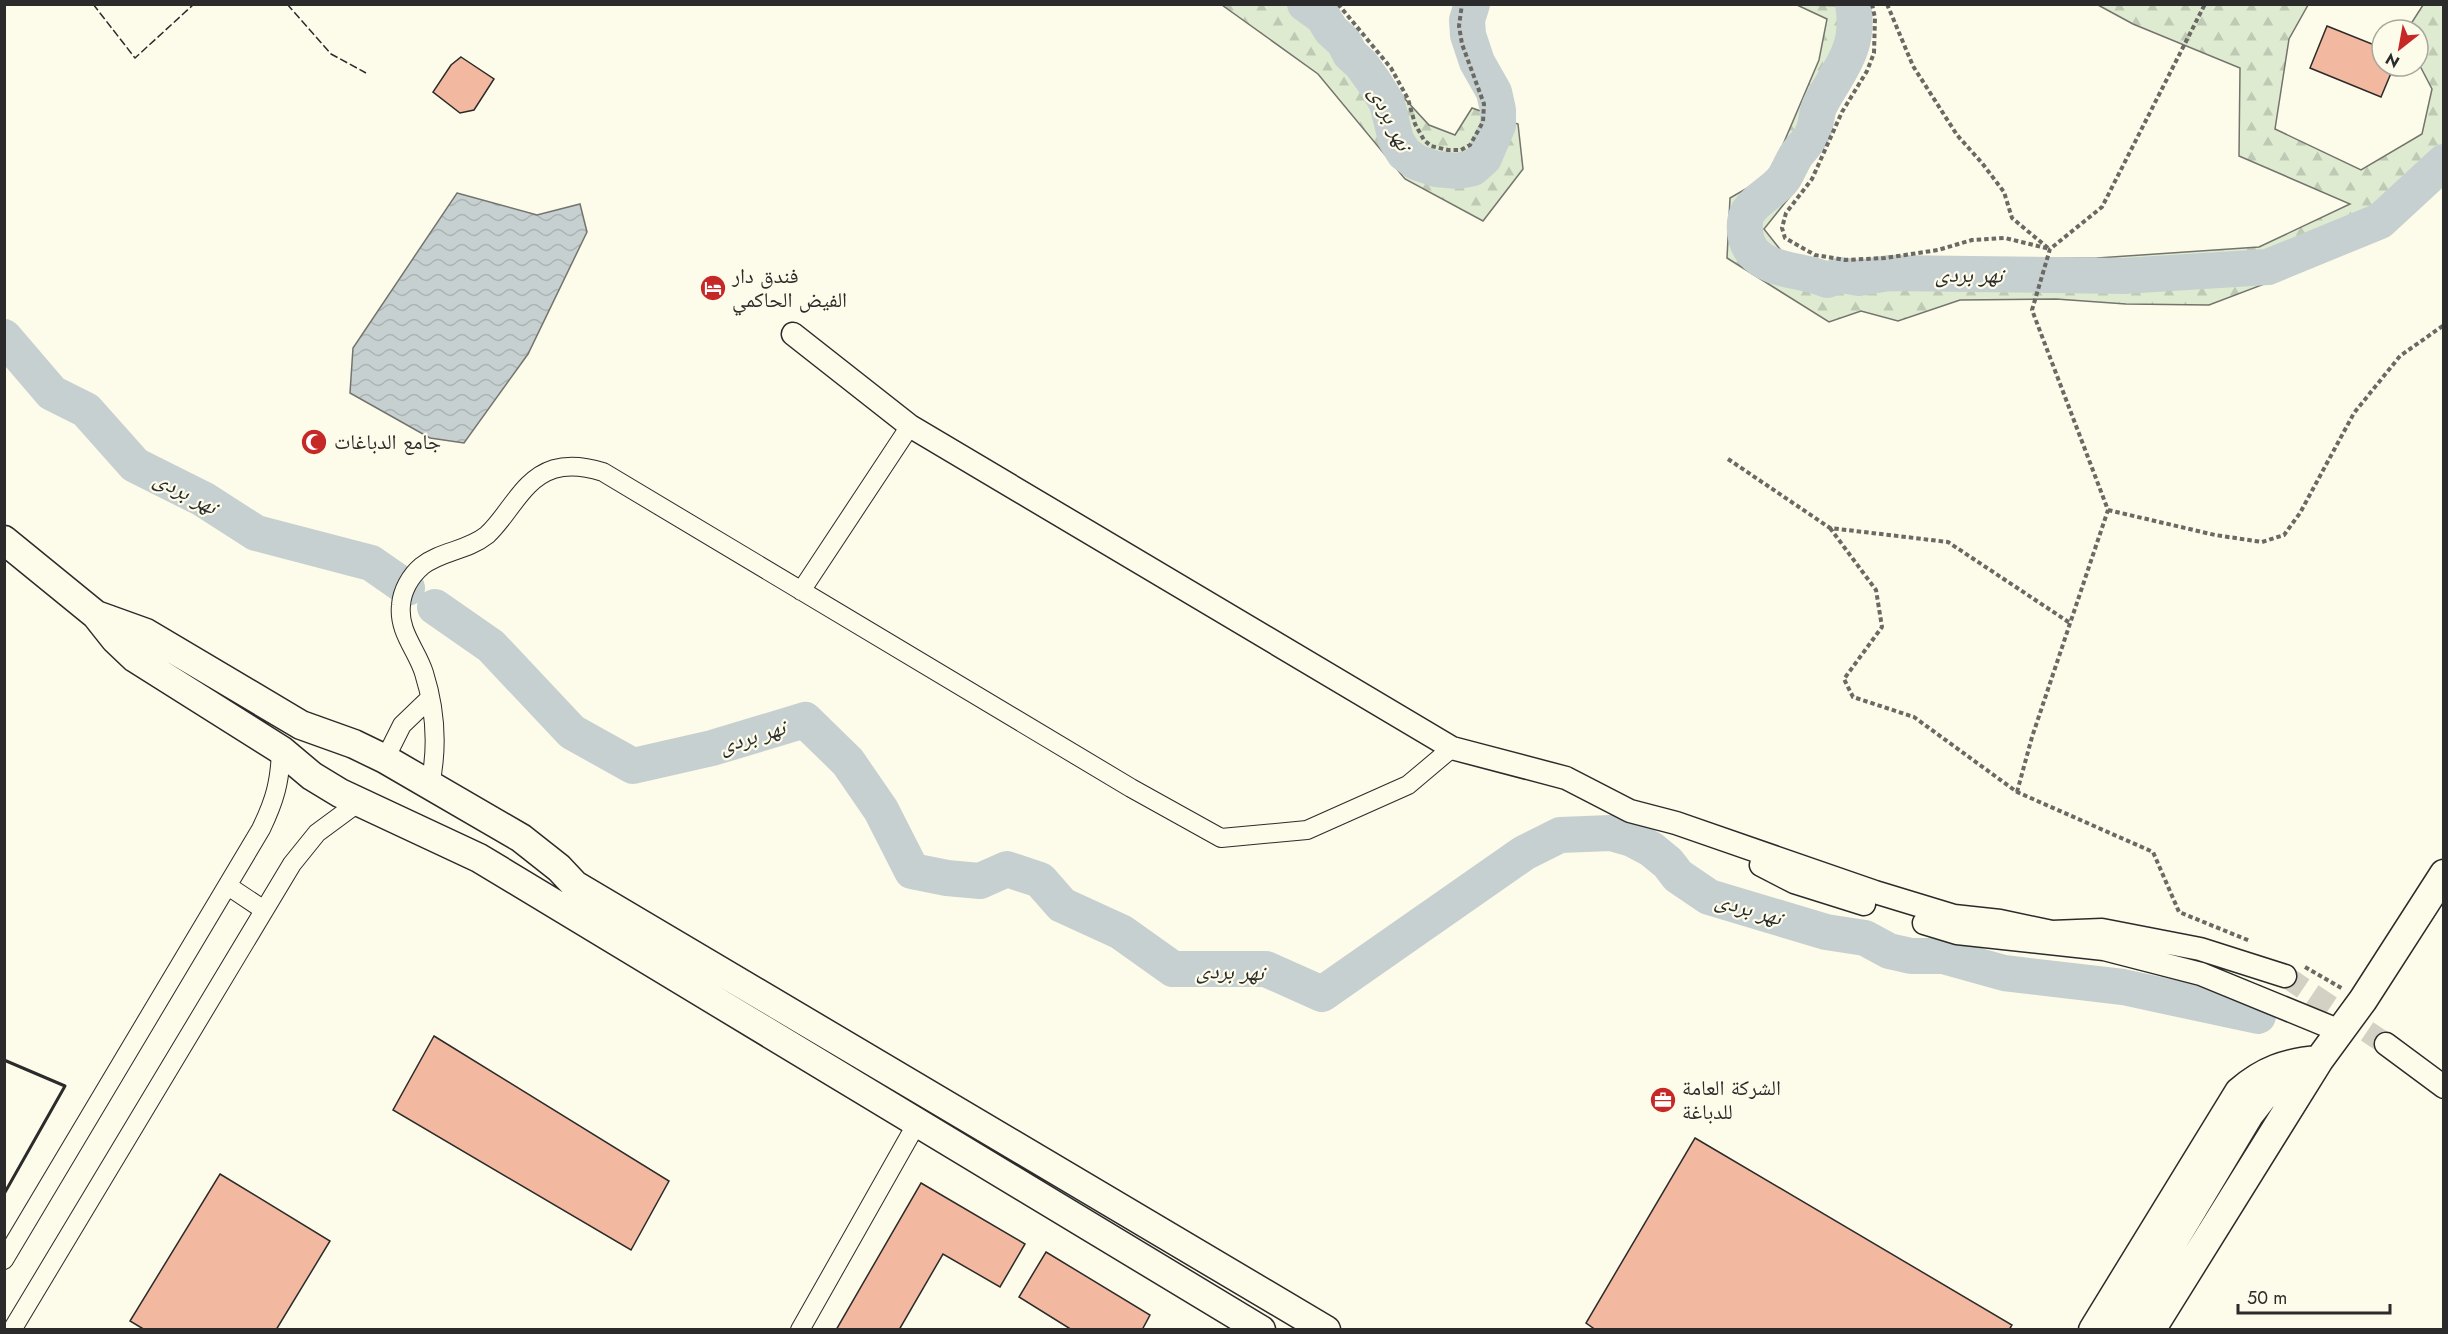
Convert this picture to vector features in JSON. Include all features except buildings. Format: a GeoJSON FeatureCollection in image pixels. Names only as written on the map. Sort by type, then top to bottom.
{"type":"FeatureCollection","features":[{"type":"Feature","properties":{"kind":"main road"},"geometry":{"type":"LineString","coordinates":[[4,540],[96,615],[115,639],[135,658],[281,750],[312,776],[359,802],[479,858],[1261,1329]]}},
{"type":"Feature","properties":{"kind":"main road"},"geometry":{"type":"LineString","coordinates":[[96,615],[146,633],[301,725],[354,744],[430,785],[521,838],[540,852],[575,885],[1326,1329]]}},
{"type":"Feature","properties":{"kind":"main road"},"geometry":{"type":"LineString","coordinates":[[2151,1329],[2319,1060],[2340,1032],[2444,874]]}},
{"type":"Feature","properties":{"kind":"main road"},"geometry":{"type":"LineString","coordinates":[[2121,1329],[2249,1115],[2263,1097],[2280,1082],[2299,1069],[2319,1060]]}},
{"type":"Feature","properties":{"kind":"main road"},"geometry":{"type":"LineString","coordinates":[[2093,1329],[2239,1092],[2277,1067],[2319,1060]]}},
{"type":"Feature","properties":{"kind":"street"},"geometry":{"type":"LineString","coordinates":[[793,334],[910,426],[1452,748],[1566,778],[1630,811],[1676,823],[1954,916],[2000,921],[2052,932],[2102,930],[2200,949],[2285,976]]}},
{"type":"Feature","properties":{"kind":"street"},"geometry":{"type":"LineString","coordinates":[[801,591],[910,426]]}},
{"type":"Feature","properties":{"kind":"street"},"geometry":{"type":"LineString","coordinates":[[430,785],[436,730],[424,674],[401,619],[404,590],[411,577],[434,558],[463,549],[486,536],[526,487],[538,476],[554,469],[570,466],[587,467],[603,472],[1131,788],[1221,838],[1307,830],[1408,785],[1452,748]]}},
{"type":"Feature","properties":{"kind":"street"},"geometry":{"type":"LineString","coordinates":[[385,759],[402,725],[429,699]]}},
{"type":"Feature","properties":{"kind":"street"},"geometry":{"type":"LineString","coordinates":[[4,1260],[228,886],[275,801],[280,776],[281,750]]}},
{"type":"Feature","properties":{"kind":"street"},"geometry":{"type":"LineString","coordinates":[[12,1329],[292,864],[317,833],[359,802]]}},
{"type":"Feature","properties":{"kind":"street"},"geometry":{"type":"LineString","coordinates":[[1676,823],[1794,882],[1957,933],[2104,949],[2201,974],[2340,1032]]}},
{"type":"Feature","properties":{"kind":"street"},"geometry":{"type":"LineString","coordinates":[[228,886],[264,910]]}},
{"type":"Feature","properties":{"kind":"street"},"geometry":{"type":"LineString","coordinates":[[2386,1044],[2444,1087]]}},
{"type":"Feature","properties":{"kind":"street"},"geometry":{"type":"LineString","coordinates":[[800,1329],[917,1123]]}},
{"type":"Feature","properties":{"kind":"path"},"geometry":{"type":"LineString","coordinates":[[1338,4],[1391,68],[1408,99],[1415,124],[1424,140],[1431,146],[1448,150],[1461,150],[1470,146],[1483,122],[1484,113],[1484,104],[1462,44],[1459,26],[1462,4]]}},
{"type":"Feature","properties":{"kind":"path"},"geometry":{"type":"LineString","coordinates":[[1872,4],[1875,18],[1874,53],[1867,71],[1842,112],[1812,179],[1798,201],[1786,213],[1782,228],[1785,238],[1815,255],[1845,260],[1885,258],[1938,250],[1972,240],[2005,238],[2050,249]]}},
{"type":"Feature","properties":{"kind":"path"},"geometry":{"type":"LineString","coordinates":[[1887,4],[1913,66],[1957,135],[2004,192],[2012,218],[2050,249]]}},
{"type":"Feature","properties":{"kind":"path"},"geometry":{"type":"LineString","coordinates":[[2018,792],[2032,737],[2108,510],[2032,310],[2050,249],[2102,207],[2205,4]]}},
{"type":"Feature","properties":{"kind":"path"},"geometry":{"type":"LineString","coordinates":[[2108,510],[2216,536],[2262,542],[2284,535],[2300,513],[2354,413],[2400,357],[2444,326]]}},
{"type":"Feature","properties":{"kind":"path"},"geometry":{"type":"LineString","coordinates":[[1728,459],[1830,528],[1876,590],[1882,627],[1844,679],[1853,697],[1914,717],[2018,792],[2153,852],[2179,912]]}},
{"type":"Feature","properties":{"kind":"path"},"geometry":{"type":"LineString","coordinates":[[1830,528],[1948,542],[2070,623]]}},
{"type":"Feature","properties":{"kind":"green space"},"geometry":{"type":"Polygon","coordinates":[[[1222,5],[1310,5],[1381,73],[1429,125],[1455,135],[1472,108],[1518,124],[1523,169],[1483,221],[1405,179],[1318,74],[1222,5]]]}},
{"type":"Feature","properties":{"kind":"green space"},"geometry":{"type":"Polygon","coordinates":[[[1797,5],[1863,6],[1856,70],[1792,194],[1764,229],[1783,253],[1861,270],[1997,259],[2097,258],[2259,247],[2350,204],[2239,156],[2240,68],[2133,24],[2098,5],[2308,5],[2289,39],[2275,129],[2361,170],[2422,134],[2432,89],[2426,78],[2430,78],[2430,18],[2415,18],[2423,5],[2443,5],[2443,177],[2414,206],[2325,261],[2209,305],[2126,304],[2056,299],[1960,300],[1898,321],[1861,311],[1829,322],[1727,258],[1730,198],[1770,175],[1819,60],[1827,19],[1797,5]]]}},
{"type":"Feature","properties":{"kind":"water"},"geometry":{"type":"Polygon","coordinates":[[[457,193],[537,215],[580,204],[587,232],[528,354],[464,443],[430,438],[350,393],[353,348],[457,193]]]}},
{"type":"Feature","properties":{"kind":"waterway","name":"نهر بردى"},"geometry":{"type":"LineString","coordinates":[[1305,4],[1323,17],[1374,82],[1387,103],[1396,140],[1404,153],[1416,162],[1436,169],[1458,171],[1473,168],[1484,158],[1498,125],[1498,110],[1494,92],[1477,62],[1468,35],[1467,20],[1472,4]]}},
{"type":"Feature","properties":{"kind":"waterway","name":"نهر بردى"},"geometry":{"type":"LineString","coordinates":[[1853,4],[1855,20],[1851,47],[1820,105],[1814,129],[1808,141],[1795,157],[1784,178],[1752,207],[1746,216],[1745,232],[1752,251],[1759,258],[1777,267],[1827,280],[1841,275],[1859,278],[1889,273],[2123,276],[2268,267],[2380,221],[2444,162]]}},
{"type":"Feature","properties":{"kind":"waterway","name":"نهر بردى"},"geometry":{"type":"LineString","coordinates":[[4,337],[52,393],[86,410],[135,465],[203,499],[256,533],[371,563],[407,588]]}},
{"type":"Feature","properties":{"kind":"waterway","name":"نهر بردى"},"geometry":{"type":"LineString","coordinates":[[435,607],[491,646],[572,732],[633,766],[712,748],[805,720],[848,762],[881,810],[912,871],[947,878],[980,881],[1007,869],[1040,880],[1062,905],[1121,932],[1173,969],[1266,969],[1322,994],[1524,853],[1560,835],[1611,833],[1632,839],[1651,849],[1668,863],[1678,876],[1709,897],[1826,932],[1865,938],[1889,951],[1911,956],[1943,956],[2004,973],[2123,987],[2258,1016]]}},
{"type":"Feature","properties":{"kind":"tunnel"},"geometry":{"type":"LineString","coordinates":[[2285,976],[2386,1044]]}},
{"type":"Feature","properties":{"kind":"fence"},"geometry":{"type":"LineString","coordinates":[[93,4],[135,58],[194,4]]}},
{"type":"Feature","properties":{"kind":"fence"},"geometry":{"type":"LineString","coordinates":[[287,4],[331,54],[366,73]]}},
{"type":"Feature","properties":{"kind":"wall"},"geometry":{"type":"LineString","coordinates":[[4,1060],[65,1086],[4,1194]]}},
{"type":"Feature","properties":{"kind":"place","name":"فندق دار الفيض الحاكمي"},"geometry":{"type":"Point","coordinates":[713,288]}},
{"type":"Feature","properties":{"kind":"place","name":"جامع الدباغات"},"geometry":{"type":"Point","coordinates":[314,442]}},
{"type":"Feature","properties":{"kind":"place","name":"الشركة العامة للدباغة"},"geometry":{"type":"Point","coordinates":[1663,1100]}}]}
